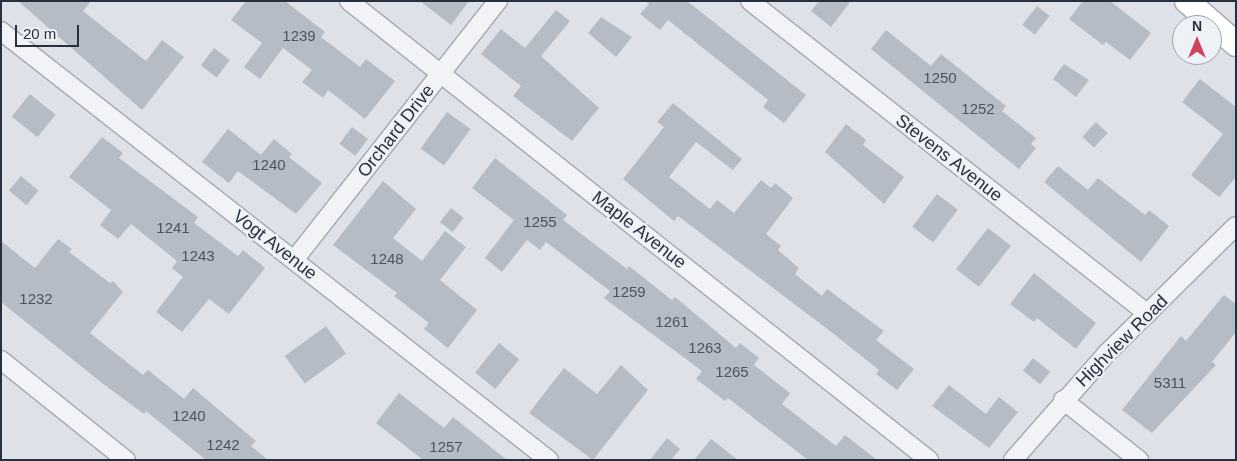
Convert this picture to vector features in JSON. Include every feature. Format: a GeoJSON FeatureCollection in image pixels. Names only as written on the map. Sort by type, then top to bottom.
{"type":"FeatureCollection","features":[{"type":"Feature","properties":{"kind":"street","name":"Maple Avenue"},"geometry":{"type":"LineString","coordinates":[[349,1],[929,460]]}},
{"type":"Feature","properties":{"kind":"street","name":"Orchard Drive"},"geometry":{"type":"LineString","coordinates":[[294,260],[498,1]]}},
{"type":"Feature","properties":{"kind":"street","name":"Stevens Avenue"},"geometry":{"type":"LineString","coordinates":[[750,1],[1148,314]]}},
{"type":"Feature","properties":{"kind":"street"},"geometry":{"type":"LineString","coordinates":[[1187,1],[1236,44]]}},
{"type":"Feature","properties":{"kind":"street","name":"Vogt Avenue"},"geometry":{"type":"LineString","coordinates":[[1,31],[549,460]]}},
{"type":"Feature","properties":{"kind":"street","name":"Highview Road"},"geometry":{"type":"LineString","coordinates":[[1013,460],[1063,400],[1236,226]]}},
{"type":"Feature","properties":{"kind":"street"},"geometry":{"type":"LineString","coordinates":[[1,360],[126,460]]}},
{"type":"Feature","properties":{"kind":"street"},"geometry":{"type":"LineString","coordinates":[[1063,400],[1139,460]]}},
{"type":"Feature","properties":{"kind":"building"},"geometry":{"type":"Polygon","coordinates":[[[18,1],[91,1],[83,11],[146,61],[162,40],[184,57],[142,110],[18,1]]]}},
{"type":"Feature","properties":{"kind":"building"},"geometry":{"type":"Polygon","coordinates":[[[246,1],[285,1],[325,32],[321,37],[360,67],[366,59],[395,81],[365,119],[328,90],[323,98],[302,82],[312,70],[283,48],[260,79],[244,67],[262,43],[231,20],[246,1]]]}},
{"type":"Feature","properties":{"kind":"building"},"geometry":{"type":"Polygon","coordinates":[[[420,1],[469,1],[451,25],[420,1]]]}},
{"type":"Feature","properties":{"kind":"building"},"geometry":{"type":"Polygon","coordinates":[[[645,1],[687,1],[806,95],[784,123],[763,107],[768,100],[668,20],[660,30],[640,14],[649,4],[645,1]]]}},
{"type":"Feature","properties":{"kind":"building"},"geometry":{"type":"Polygon","coordinates":[[[819,1],[851,1],[831,27],[811,11],[819,1]]]}},
{"type":"Feature","properties":{"kind":"building"},"geometry":{"type":"Polygon","coordinates":[[[1083,1],[1110,1],[1151,33],[1130,60],[1106,42],[1103,45],[1069,19],[1083,1]]]}},
{"type":"Feature","properties":{"kind":"building"},"geometry":{"type":"Polygon","coordinates":[[[1037,6],[1050,16],[1035,35],[1022,25],[1037,6]]]}},
{"type":"Feature","properties":{"kind":"building"},"geometry":{"type":"Polygon","coordinates":[[[556,10],[570,21],[541,56],[599,108],[572,141],[513,96],[521,86],[481,54],[501,29],[525,48],[556,10]]]}},
{"type":"Feature","properties":{"kind":"building"},"geometry":{"type":"Polygon","coordinates":[[[601,17],[632,37],[616,57],[588,33],[601,17]]]}},
{"type":"Feature","properties":{"kind":"building"},"geometry":{"type":"Polygon","coordinates":[[[886,30],[931,66],[941,54],[1006,106],[1002,111],[1036,138],[1031,144],[1036,148],[1019,169],[871,49],[886,30]]]}},
{"type":"Feature","properties":{"kind":"building"},"geometry":{"type":"Polygon","coordinates":[[[214,48],[230,60],[217,78],[201,66],[214,48]]]}},
{"type":"Feature","properties":{"kind":"building"},"geometry":{"type":"Polygon","coordinates":[[[1064,64],[1089,80],[1076,97],[1053,79],[1064,64]]]}},
{"type":"Feature","properties":{"kind":"building"},"geometry":{"type":"Polygon","coordinates":[[[1200,79],[1236,107],[1236,177],[1219,197],[1191,175],[1223,134],[1182,102],[1200,79]]]}},
{"type":"Feature","properties":{"kind":"building"},"geometry":{"type":"Polygon","coordinates":[[[30,94],[56,115],[37,137],[12,117],[30,94]]]}},
{"type":"Feature","properties":{"kind":"building"},"geometry":{"type":"Polygon","coordinates":[[[673,103],[742,159],[733,170],[696,142],[669,177],[710,209],[717,200],[734,213],[761,180],[771,188],[775,183],[793,198],[766,234],[781,246],[778,250],[799,268],[795,274],[822,296],[827,289],[884,331],[876,340],[914,369],[897,390],[876,374],[879,370],[830,331],[678,216],[674,221],[623,179],[664,127],[657,122],[673,103]]]}},
{"type":"Feature","properties":{"kind":"building"},"geometry":{"type":"Polygon","coordinates":[[[447,112],[470,129],[444,165],[421,148],[447,112]]]}},
{"type":"Feature","properties":{"kind":"building"},"geometry":{"type":"Polygon","coordinates":[[[1096,122],[1108,133],[1094,148],[1082,137],[1096,122]]]}},
{"type":"Feature","properties":{"kind":"building"},"geometry":{"type":"Polygon","coordinates":[[[846,124],[866,140],[863,145],[904,177],[884,204],[825,152],[846,124]]]}},
{"type":"Feature","properties":{"kind":"building"},"geometry":{"type":"Polygon","coordinates":[[[352,127],[368,139],[355,156],[339,144],[352,127]]]}},
{"type":"Feature","properties":{"kind":"building"},"geometry":{"type":"Polygon","coordinates":[[[228,129],[261,155],[274,139],[292,154],[289,157],[322,183],[296,214],[238,171],[229,183],[202,162],[228,129]]]}},
{"type":"Feature","properties":{"kind":"building"},"geometry":{"type":"Polygon","coordinates":[[[102,137],[123,153],[119,158],[198,217],[194,223],[238,256],[243,250],[265,268],[229,314],[209,299],[182,332],[156,312],[183,277],[172,268],[177,261],[131,224],[118,239],[100,225],[111,210],[69,177],[102,137]]]}},
{"type":"Feature","properties":{"kind":"building"},"geometry":{"type":"Polygon","coordinates":[[[495,158],[567,215],[563,220],[627,269],[629,266],[672,300],[675,297],[736,348],[740,343],[759,358],[754,365],[790,393],[782,404],[836,446],[845,435],[877,460],[808,460],[728,398],[725,401],[696,379],[702,371],[604,298],[610,291],[546,242],[540,250],[527,240],[502,272],[485,258],[514,220],[472,188],[495,158]]]}},
{"type":"Feature","properties":{"kind":"building"},"geometry":{"type":"Polygon","coordinates":[[[1058,166],[1088,190],[1098,178],[1145,215],[1149,210],[1169,226],[1141,262],[1044,182],[1058,166]]]}},
{"type":"Feature","properties":{"kind":"building"},"geometry":{"type":"Polygon","coordinates":[[[21,176],[39,191],[26,205],[9,191],[21,176]]]}},
{"type":"Feature","properties":{"kind":"building"},"geometry":{"type":"Polygon","coordinates":[[[383,181],[416,209],[393,238],[422,261],[445,231],[466,247],[440,280],[477,310],[448,348],[424,329],[429,323],[394,296],[397,293],[333,245],[383,181]]]}},
{"type":"Feature","properties":{"kind":"building"},"geometry":{"type":"Polygon","coordinates":[[[937,194],[958,210],[933,242],[912,227],[937,194]]]}},
{"type":"Feature","properties":{"kind":"building"},"geometry":{"type":"Polygon","coordinates":[[[451,208],[464,218],[453,232],[440,222],[451,208]]]}},
{"type":"Feature","properties":{"kind":"building"},"geometry":{"type":"Polygon","coordinates":[[[988,228],[1011,246],[979,287],[956,269],[988,228]]]}},
{"type":"Feature","properties":{"kind":"building"},"geometry":{"type":"Polygon","coordinates":[[[58,239],[72,249],[69,252],[110,283],[113,281],[123,292],[90,333],[143,375],[148,370],[184,399],[193,388],[256,441],[251,446],[268,460],[206,460],[146,411],[144,414],[102,383],[1,302],[1,241],[35,268],[58,239]]]}},
{"type":"Feature","properties":{"kind":"building"},"geometry":{"type":"Polygon","coordinates":[[[1034,273],[1096,323],[1076,349],[1037,318],[1034,322],[1010,304],[1034,273]]]}},
{"type":"Feature","properties":{"kind":"building"},"geometry":{"type":"Polygon","coordinates":[[[1224,295],[1236,304],[1236,332],[1212,362],[1216,365],[1152,433],[1122,410],[1181,336],[1186,341],[1224,295]]]}},
{"type":"Feature","properties":{"kind":"building"},"geometry":{"type":"Polygon","coordinates":[[[326,326],[346,354],[305,383],[285,356],[326,326]]]}},
{"type":"Feature","properties":{"kind":"building"},"geometry":{"type":"Polygon","coordinates":[[[499,343],[519,359],[495,389],[475,373],[499,343]]]}},
{"type":"Feature","properties":{"kind":"building"},"geometry":{"type":"Polygon","coordinates":[[[1033,358],[1050,372],[1040,384],[1023,370],[1033,358]]]}},
{"type":"Feature","properties":{"kind":"building"},"geometry":{"type":"Polygon","coordinates":[[[621,365],[648,390],[593,460],[529,413],[564,368],[597,394],[621,365]]]}},
{"type":"Feature","properties":{"kind":"building"},"geometry":{"type":"Polygon","coordinates":[[[949,385],[986,414],[999,397],[1018,412],[989,448],[932,406],[949,385]]]}},
{"type":"Feature","properties":{"kind":"building"},"geometry":{"type":"Polygon","coordinates":[[[399,393],[444,428],[453,417],[507,460],[423,460],[376,423],[399,393]]]}},
{"type":"Feature","properties":{"kind":"building"},"geometry":{"type":"Polygon","coordinates":[[[667,438],[680,449],[671,460],[650,460],[667,438]]]}},
{"type":"Feature","properties":{"kind":"building"},"geometry":{"type":"Polygon","coordinates":[[[711,439],[738,460],[694,460],[711,439]]]}}]}
